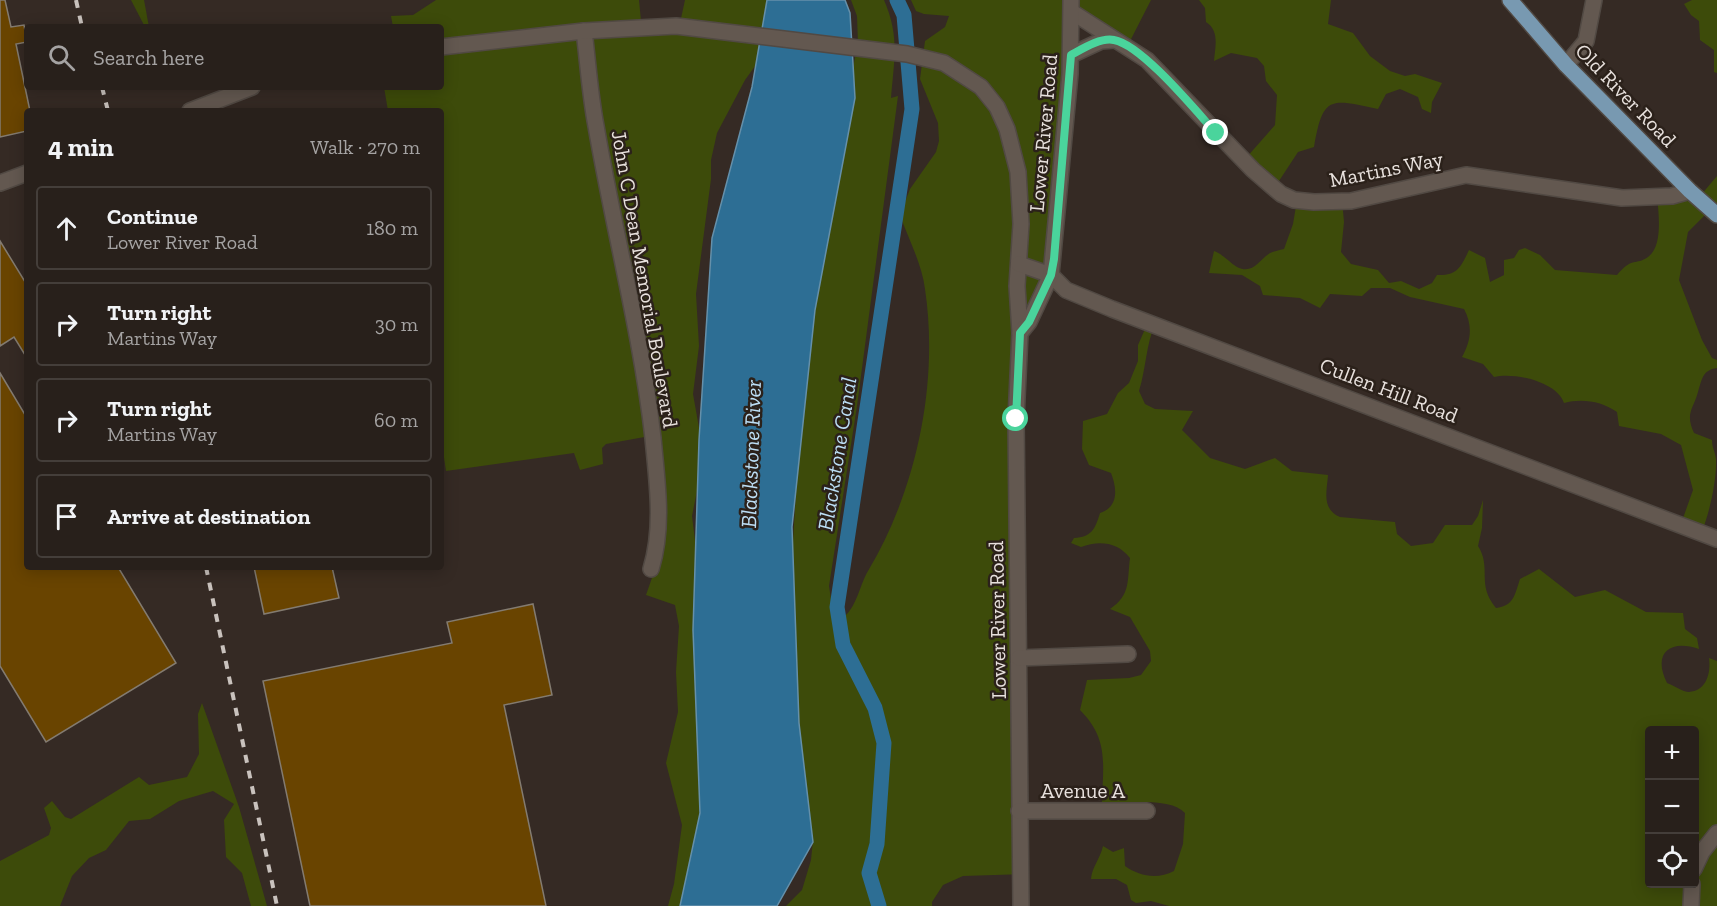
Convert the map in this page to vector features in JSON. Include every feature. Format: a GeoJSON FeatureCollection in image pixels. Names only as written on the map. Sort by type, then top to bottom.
{"type":"FeatureCollection","features":[{"type":"Feature","properties":{"kind":"main road","name":"Old River Road"},"geometry":{"type":"LineString","coordinates":[[1510,0],[1566,65],[1690,191],[1717,215]]}},
{"type":"Feature","properties":{"kind":"street"},"geometry":{"type":"LineString","coordinates":[[1566,65],[1586,41],[1594,0]]}},
{"type":"Feature","properties":{"kind":"street","name":"Martins Way"},"geometry":{"type":"LineString","coordinates":[[1071,6],[1114,40],[1147,60],[1253,170],[1281,194],[1294,200],[1334,203],[1351,201],[1466,175],[1622,198],[1672,196],[1690,191]]}},
{"type":"Feature","properties":{"kind":"street","name":"Lower River Road"},"geometry":{"type":"LineString","coordinates":[[1020,333],[1029,322],[1051,275],[1071,55],[1071,6]]}},
{"type":"Feature","properties":{"kind":"street","name":"Lower River Road"},"geometry":{"type":"LineString","coordinates":[[444,47],[584,31],[652,26],[700,27],[924,57],[959,70],[990,97],[1011,141],[1020,190],[1017,286],[1020,333],[1016,419],[1019,811],[1022,906]]}},
{"type":"Feature","properties":{"kind":"street","name":"John C Dean Memorial Boulevard"},"geometry":{"type":"LineString","coordinates":[[584,31],[595,125],[626,271],[650,413],[659,520],[658,546],[651,569]]}},
{"type":"Feature","properties":{"kind":"street"},"geometry":{"type":"LineString","coordinates":[[1071,55],[1101,41],[1114,40]]}},
{"type":"Feature","properties":{"kind":"street"},"geometry":{"type":"LineString","coordinates":[[198,108],[244,90]]}},
{"type":"Feature","properties":{"kind":"street"},"geometry":{"type":"LineString","coordinates":[[0,183],[24,174]]}},
{"type":"Feature","properties":{"kind":"street","name":"Cullen Hill Road"},"geometry":{"type":"LineString","coordinates":[[1019,264],[1051,275],[1066,290],[1112,309],[1717,539]]}},
{"type":"Feature","properties":{"kind":"street"},"geometry":{"type":"LineString","coordinates":[[1019,658],[1128,654]]}},
{"type":"Feature","properties":{"kind":"street","name":"Avenue A"},"geometry":{"type":"LineString","coordinates":[[1019,811],[1147,811]]}},
{"type":"Feature","properties":{"kind":"street"},"geometry":{"type":"LineString","coordinates":[[1699,859],[1717,833]]}},
{"type":"Feature","properties":{"kind":"street"},"geometry":{"type":"LineString","coordinates":[[1691,906],[1692,888]]}},
{"type":"Feature","properties":{"kind":"green space"},"geometry":{"type":"Polygon","coordinates":[[[131,0],[144,0],[148,24],[143,24],[131,0]]]}},
{"type":"Feature","properties":{"kind":"green space"},"geometry":{"type":"Polygon","coordinates":[[[436,0],[639,0],[641,21],[680,23],[685,0],[768,0],[763,55],[745,80],[717,133],[711,160],[711,179],[696,294],[699,346],[693,394],[704,456],[692,516],[700,581],[713,744],[692,906],[668,906],[674,884],[682,825],[666,763],[678,712],[676,672],[679,626],[675,605],[646,595],[654,572],[650,436],[606,444],[602,448],[603,464],[580,470],[574,453],[446,471],[444,457],[444,108],[388,108],[384,90],[444,90],[444,24],[392,24],[391,16],[413,15],[436,0]]]}},
{"type":"Feature","properties":{"kind":"green space"},"geometry":{"type":"Polygon","coordinates":[[[851,0],[884,0],[894,37],[891,98],[898,96],[857,406],[829,586],[833,612],[842,618],[851,609],[900,505],[920,434],[926,397],[929,324],[925,289],[918,261],[900,215],[910,189],[936,152],[939,141],[938,123],[920,79],[925,41],[945,27],[949,16],[916,11],[911,0],[1151,0],[1129,43],[1105,32],[1073,25],[1044,276],[1023,326],[1023,874],[963,876],[943,885],[932,902],[932,906],[886,906],[877,902],[877,906],[786,906],[802,890],[811,860],[813,840],[799,790],[787,605],[793,542],[808,289],[858,43],[857,16],[851,0]]]}},
{"type":"Feature","properties":{"kind":"green space"},"geometry":{"type":"Polygon","coordinates":[[[1199,0],[1331,0],[1328,24],[1353,33],[1370,56],[1390,71],[1405,76],[1415,74],[1442,83],[1432,102],[1431,113],[1422,109],[1418,97],[1400,89],[1386,94],[1378,109],[1349,103],[1331,105],[1321,118],[1314,147],[1298,152],[1277,184],[1246,158],[1275,125],[1277,95],[1266,81],[1264,66],[1257,58],[1231,53],[1214,61],[1215,35],[1206,22],[1205,8],[1199,0]]]}},
{"type":"Feature","properties":{"kind":"green space"},"geometry":{"type":"Polygon","coordinates":[[[1692,0],[1717,0],[1717,73],[1714,72],[1714,50],[1700,40],[1699,21],[1691,15],[1684,4],[1692,0]]]}},
{"type":"Feature","properties":{"kind":"green space"},"geometry":{"type":"Polygon","coordinates":[[[1717,176],[1717,203],[1688,232],[1679,280],[1702,340],[1712,358],[1717,360],[1717,368],[1708,371],[1703,376],[1690,416],[1694,433],[1712,440],[1716,459],[1712,495],[1702,531],[1682,521],[1693,490],[1681,445],[1661,434],[1619,426],[1617,412],[1605,405],[1584,401],[1564,403],[1553,389],[1544,384],[1524,377],[1494,377],[1483,364],[1462,357],[1470,333],[1469,321],[1464,309],[1410,297],[1390,288],[1371,288],[1362,296],[1330,294],[1320,308],[1300,298],[1263,295],[1260,286],[1242,275],[1209,273],[1214,251],[1237,267],[1247,269],[1255,266],[1270,253],[1284,249],[1293,224],[1298,194],[1342,200],[1344,222],[1341,252],[1351,264],[1378,270],[1389,283],[1401,281],[1419,289],[1432,283],[1437,275],[1449,274],[1458,269],[1469,250],[1485,258],[1490,282],[1504,275],[1504,260],[1514,258],[1519,250],[1525,248],[1540,255],[1555,270],[1617,275],[1630,263],[1644,260],[1653,252],[1659,227],[1657,193],[1701,195],[1717,176]]]}},
{"type":"Feature","properties":{"kind":"green space"},"geometry":{"type":"Polygon","coordinates":[[[1149,320],[1155,324],[1139,391],[1145,404],[1155,409],[1193,411],[1182,430],[1210,458],[1245,469],[1275,458],[1292,471],[1328,475],[1326,499],[1334,514],[1340,517],[1395,522],[1397,534],[1411,546],[1433,543],[1445,525],[1472,525],[1478,516],[1483,500],[1482,528],[1478,546],[1484,562],[1487,591],[1496,608],[1510,602],[1520,579],[1539,569],[1575,597],[1605,590],[1646,612],[1683,613],[1685,629],[1697,638],[1699,649],[1680,646],[1666,651],[1662,664],[1667,683],[1687,692],[1695,691],[1706,680],[1709,658],[1717,661],[1717,906],[1169,906],[1151,901],[1136,903],[1131,900],[1127,885],[1116,879],[1091,879],[1103,846],[1113,852],[1124,848],[1125,866],[1148,876],[1155,876],[1174,871],[1183,844],[1185,813],[1178,808],[1159,803],[1106,804],[1102,802],[1103,764],[1100,742],[1096,731],[1080,710],[1087,680],[1129,678],[1141,675],[1151,661],[1150,651],[1130,617],[1110,609],[1125,593],[1130,558],[1120,549],[1108,544],[1081,547],[1071,543],[1074,538],[1085,536],[1092,531],[1100,513],[1111,506],[1115,496],[1111,473],[1089,465],[1082,449],[1083,421],[1107,414],[1118,393],[1129,383],[1138,361],[1138,345],[1149,320]]]}},
{"type":"Feature","properties":{"kind":"green space"},"geometry":{"type":"Polygon","coordinates":[[[202,703],[239,807],[267,906],[251,906],[242,873],[226,857],[224,820],[234,804],[213,791],[179,801],[150,819],[129,821],[106,850],[89,858],[72,876],[60,906],[0,906],[0,861],[49,835],[51,828],[44,808],[52,801],[65,817],[71,819],[139,777],[149,785],[187,777],[199,754],[198,714],[202,703]]]}},
{"type":"Feature","properties":{"kind":"water","name":"Blackstone River"},"geometry":{"type":"Polygon","coordinates":[[[767,0],[845,0],[850,13],[855,98],[815,310],[792,527],[799,723],[813,842],[777,906],[680,906],[700,813],[693,630],[699,440],[712,238],[752,87],[767,0]]]}},
{"type":"Feature","properties":{"kind":"building"},"geometry":{"type":"Polygon","coordinates":[[[0,0],[5,0],[11,27],[24,25],[24,43],[16,44],[29,108],[24,108],[24,132],[0,137],[0,0]]]}},
{"type":"Feature","properties":{"kind":"building"},"geometry":{"type":"Polygon","coordinates":[[[0,241],[24,280],[24,353],[14,337],[0,346],[0,241]]]}},
{"type":"Feature","properties":{"kind":"building"},"geometry":{"type":"Polygon","coordinates":[[[0,373],[24,413],[24,570],[120,570],[176,663],[46,742],[0,666],[0,373]]]}},
{"type":"Feature","properties":{"kind":"building"},"geometry":{"type":"Polygon","coordinates":[[[255,570],[333,570],[339,598],[264,614],[255,570]]]}},
{"type":"Feature","properties":{"kind":"building"},"geometry":{"type":"Polygon","coordinates":[[[533,604],[552,695],[504,705],[546,906],[310,906],[263,681],[452,643],[447,622],[533,604]]]}},
{"type":"Feature","properties":{"kind":"waterway","name":"Blackstone Canal"},"geometry":{"type":"LineString","coordinates":[[879,906],[869,873],[877,844],[884,743],[875,708],[843,645],[837,607],[912,109],[904,15],[897,0]]}},
{"type":"Feature","properties":{"kind":"railway"},"geometry":{"type":"LineString","coordinates":[[76,0],[81,24]]}},
{"type":"Feature","properties":{"kind":"railway"},"geometry":{"type":"LineString","coordinates":[[103,90],[107,108]]}},
{"type":"Feature","properties":{"kind":"railway"},"geometry":{"type":"LineString","coordinates":[[207,570],[277,906]]}},
{"type":"Feature","properties":{"kind":"route"},"geometry":{"type":"LineString","coordinates":[[1016,419],[1016,368],[1020,333],[1029,322],[1051,275],[1054,259],[1071,55],[1101,41],[1114,40],[1131,48],[1147,60],[1216,133]]}}]}
